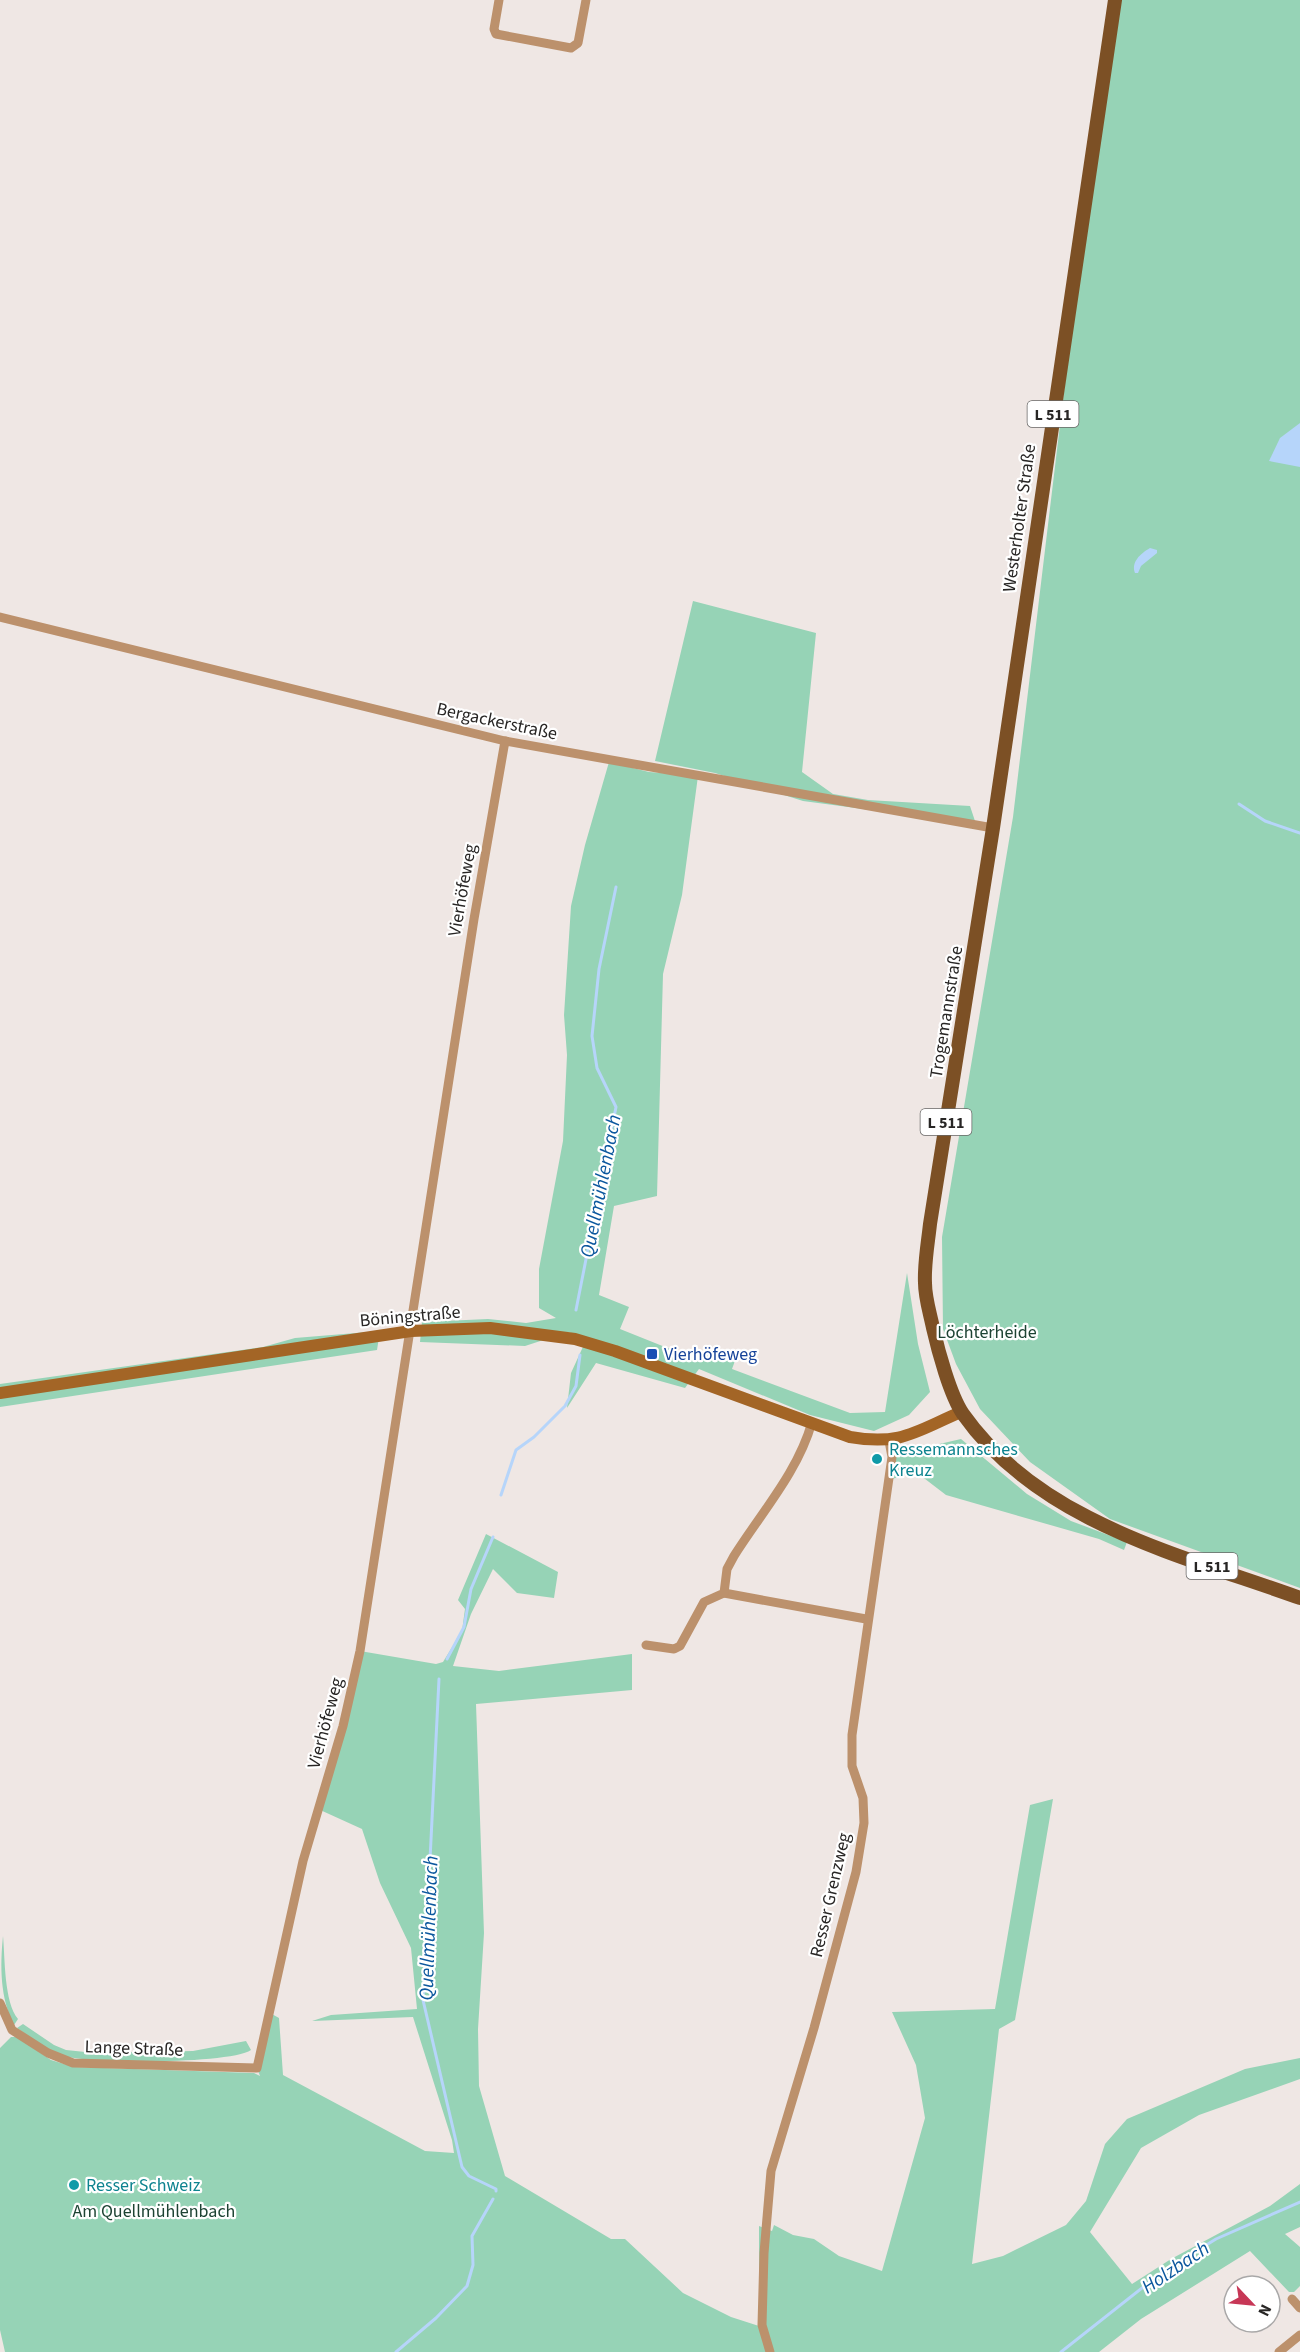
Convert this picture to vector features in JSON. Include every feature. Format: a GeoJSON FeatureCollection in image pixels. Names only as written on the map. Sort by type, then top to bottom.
{"type":"FeatureCollection","features":[{"type":"Feature","properties":{"kind":"main road","name":"Westerholter Straße"},"geometry":{"type":"LineString","coordinates":[[993,828],[1115,0]]}},
{"type":"Feature","properties":{"kind":"main road","name":"Trogemannstraße"},"geometry":{"type":"LineString","coordinates":[[961,1412],[938,1351],[925,1284],[930,1224],[993,828]]}},
{"type":"Feature","properties":{"kind":"main road","name":"Böningstraße"},"geometry":{"type":"LineString","coordinates":[[0,1393],[411,1331],[490,1328],[575,1339],[850,1437],[889,1441],[961,1412]]}},
{"type":"Feature","properties":{"kind":"main road","name":"L 511"},"geometry":{"type":"LineString","coordinates":[[961,1412],[1016,1472],[1053,1499],[1125,1534],[1300,1598]]}},
{"type":"Feature","properties":{"kind":"street"},"geometry":{"type":"LineString","coordinates":[[500,0],[494,29],[496,34],[571,48],[578,44],[586,0]]}},
{"type":"Feature","properties":{"kind":"street","name":"Bergackerstraße"},"geometry":{"type":"LineString","coordinates":[[0,617],[505,741],[993,828]]}},
{"type":"Feature","properties":{"kind":"street","name":"Vierhöfeweg"},"geometry":{"type":"LineString","coordinates":[[257,2068],[303,1862],[343,1726],[360,1651],[474,918],[505,741]]}},
{"type":"Feature","properties":{"kind":"street"},"geometry":{"type":"LineString","coordinates":[[724,1593],[727,1569],[792,1468],[807,1442],[812,1422]]}},
{"type":"Feature","properties":{"kind":"street","name":"Resser Grenzweg"},"geometry":{"type":"LineString","coordinates":[[770,2352],[762,2325],[762,2299],[771,2171],[823,1995],[856,1872],[864,1823],[863,1798],[852,1766],[852,1735],[892,1457],[889,1441]]}},
{"type":"Feature","properties":{"kind":"street"},"geometry":{"type":"LineString","coordinates":[[646,1645],[674,1649],[680,1647],[704,1602],[724,1593],[867,1619]]}},
{"type":"Feature","properties":{"kind":"street","name":"Lange Straße"},"geometry":{"type":"LineString","coordinates":[[0,2003],[12,2030],[48,2053],[73,2062],[257,2068]]}},
{"type":"Feature","properties":{"kind":"street"},"geometry":{"type":"LineString","coordinates":[[1292,2300],[1300,2308]]}},
{"type":"Feature","properties":{"kind":"street"},"geometry":{"type":"LineString","coordinates":[[1279,2352],[1300,2335]]}},
{"type":"Feature","properties":{"kind":"green space","name":"Löchterheide"},"geometry":{"type":"Polygon","coordinates":[[[1120,0],[1300,0],[1300,1588],[1110,1519],[1030,1462],[980,1409],[956,1364],[943,1329],[942,1237],[1013,817],[1088,191],[1120,0]]]}},
{"type":"Feature","properties":{"kind":"green space"},"geometry":{"type":"Polygon","coordinates":[[[693,601],[816,633],[802,772],[833,794],[868,800],[970,806],[976,824],[803,801],[715,773],[655,761],[693,601]]]}},
{"type":"Feature","properties":{"kind":"green space"},"geometry":{"type":"Polygon","coordinates":[[[609,762],[649,772],[698,776],[682,895],[663,974],[657,1196],[614,1206],[599,1295],[629,1307],[620,1329],[680,1353],[736,1358],[732,1369],[850,1413],[885,1412],[907,1273],[918,1344],[930,1392],[909,1415],[874,1431],[810,1415],[699,1369],[685,1388],[596,1363],[567,1408],[571,1373],[587,1338],[568,1332],[525,1346],[420,1342],[422,1322],[488,1319],[526,1323],[556,1318],[539,1308],[539,1269],[563,1141],[567,1055],[564,1015],[571,906],[585,845],[609,762]]]}},
{"type":"Feature","properties":{"kind":"green space"},"geometry":{"type":"Polygon","coordinates":[[[380,1331],[377,1350],[0,1407],[0,1384],[263,1347],[295,1338],[380,1331]]]}},
{"type":"Feature","properties":{"kind":"green space"},"geometry":{"type":"Polygon","coordinates":[[[961,1439],[1027,1494],[1071,1521],[1127,1542],[1124,1550],[1099,1539],[946,1495],[916,1472],[892,1479],[896,1454],[961,1439]]]}},
{"type":"Feature","properties":{"kind":"green space","name":"Am Quellmühlenbach"},"geometry":{"type":"Polygon","coordinates":[[[486,1534],[558,1572],[554,1598],[517,1593],[493,1569],[471,1614],[453,1666],[499,1671],[632,1654],[632,1690],[476,1704],[484,1933],[478,2029],[479,2086],[505,2176],[611,2239],[625,2239],[683,2293],[731,2317],[759,2326],[759,2226],[772,2231],[774,2225],[793,2235],[814,2239],[839,2256],[882,2271],[925,2118],[916,2065],[892,2012],[995,2009],[1030,1805],[1053,1799],[1015,2020],[999,2029],[972,2264],[1003,2256],[1066,2225],[1086,2201],[1105,2144],[1127,2119],[1245,2069],[1300,2058],[1300,2079],[1199,2115],[1141,2148],[1090,2232],[1132,2284],[1171,2259],[1270,2206],[1300,2184],[1300,2227],[1285,2234],[1300,2247],[1300,2286],[1294,2292],[1289,2292],[1282,2285],[1282,2274],[1272,2274],[1250,2251],[1141,2319],[1099,2352],[5,2352],[0,2330],[0,2048],[11,2037],[17,2037],[51,2060],[74,2067],[254,2073],[260,2076],[257,2068],[270,2013],[279,2018],[283,2075],[425,2151],[454,2153],[452,2140],[413,2017],[312,2021],[331,2015],[417,2009],[411,1948],[380,1883],[362,1829],[318,1809],[360,1651],[436,1664],[443,1662],[462,1631],[465,1609],[458,1600],[486,1534]]]}},
{"type":"Feature","properties":{"kind":"green space"},"geometry":{"type":"Polygon","coordinates":[[[3,1936],[8,1991],[13,2011],[18,2019],[14,2025],[9,2015],[2,1982],[3,1936]]]}},
{"type":"Feature","properties":{"kind":"green space"},"geometry":{"type":"Polygon","coordinates":[[[23,2024],[54,2045],[66,2050],[95,2053],[193,2051],[246,2041],[251,2050],[238,2055],[190,2060],[79,2059],[57,2054],[45,2048],[17,2028],[23,2024]]]}},
{"type":"Feature","properties":{"kind":"water"},"geometry":{"type":"Polygon","coordinates":[[[1300,423],[1300,467],[1269,461],[1280,438],[1300,423]]]}},
{"type":"Feature","properties":{"kind":"water"},"geometry":{"type":"Polygon","coordinates":[[[1150,548],[1157,550],[1157,553],[1141,566],[1138,573],[1135,573],[1134,565],[1137,559],[1150,548]]]}},
{"type":"Feature","properties":{"kind":"waterway"},"geometry":{"type":"LineString","coordinates":[[1239,804],[1265,821],[1300,833]]}},
{"type":"Feature","properties":{"kind":"waterway","name":"Quellmühlenbach"},"geometry":{"type":"LineString","coordinates":[[576,1310],[616,1107],[597,1068],[592,1036],[599,969],[616,887]]}},
{"type":"Feature","properties":{"kind":"waterway","name":"Quellmühlenbach"},"geometry":{"type":"LineString","coordinates":[[501,1495],[516,1450],[534,1437],[565,1406],[576,1386],[580,1355]]}},
{"type":"Feature","properties":{"kind":"waterway","name":"Quellmühlenbach"},"geometry":{"type":"LineString","coordinates":[[447,1659],[464,1627],[471,1589],[493,1537]]}},
{"type":"Feature","properties":{"kind":"waterway","name":"Quellmühlenbach"},"geometry":{"type":"LineString","coordinates":[[439,1679],[423,2000],[462,2167],[469,2176],[496,2191]]}},
{"type":"Feature","properties":{"kind":"waterway","name":"Quellmühlenbach"},"geometry":{"type":"LineString","coordinates":[[396,2352],[436,2318],[467,2286],[473,2265],[472,2236],[493,2199]]}},
{"type":"Feature","properties":{"kind":"waterway","name":"Holzbach"},"geometry":{"type":"LineString","coordinates":[[1061,2352],[1161,2273],[1216,2239],[1300,2202]]}},
{"type":"Feature","properties":{"kind":"place","name":"Vierhöfeweg"},"geometry":{"type":"Point","coordinates":[652,1354]}},
{"type":"Feature","properties":{"kind":"place","name":"Ressemannsches Kreuz"},"geometry":{"type":"Point","coordinates":[877,1459]}},
{"type":"Feature","properties":{"kind":"place","name":"Resser Schweiz"},"geometry":{"type":"Point","coordinates":[74,2185]}}]}
